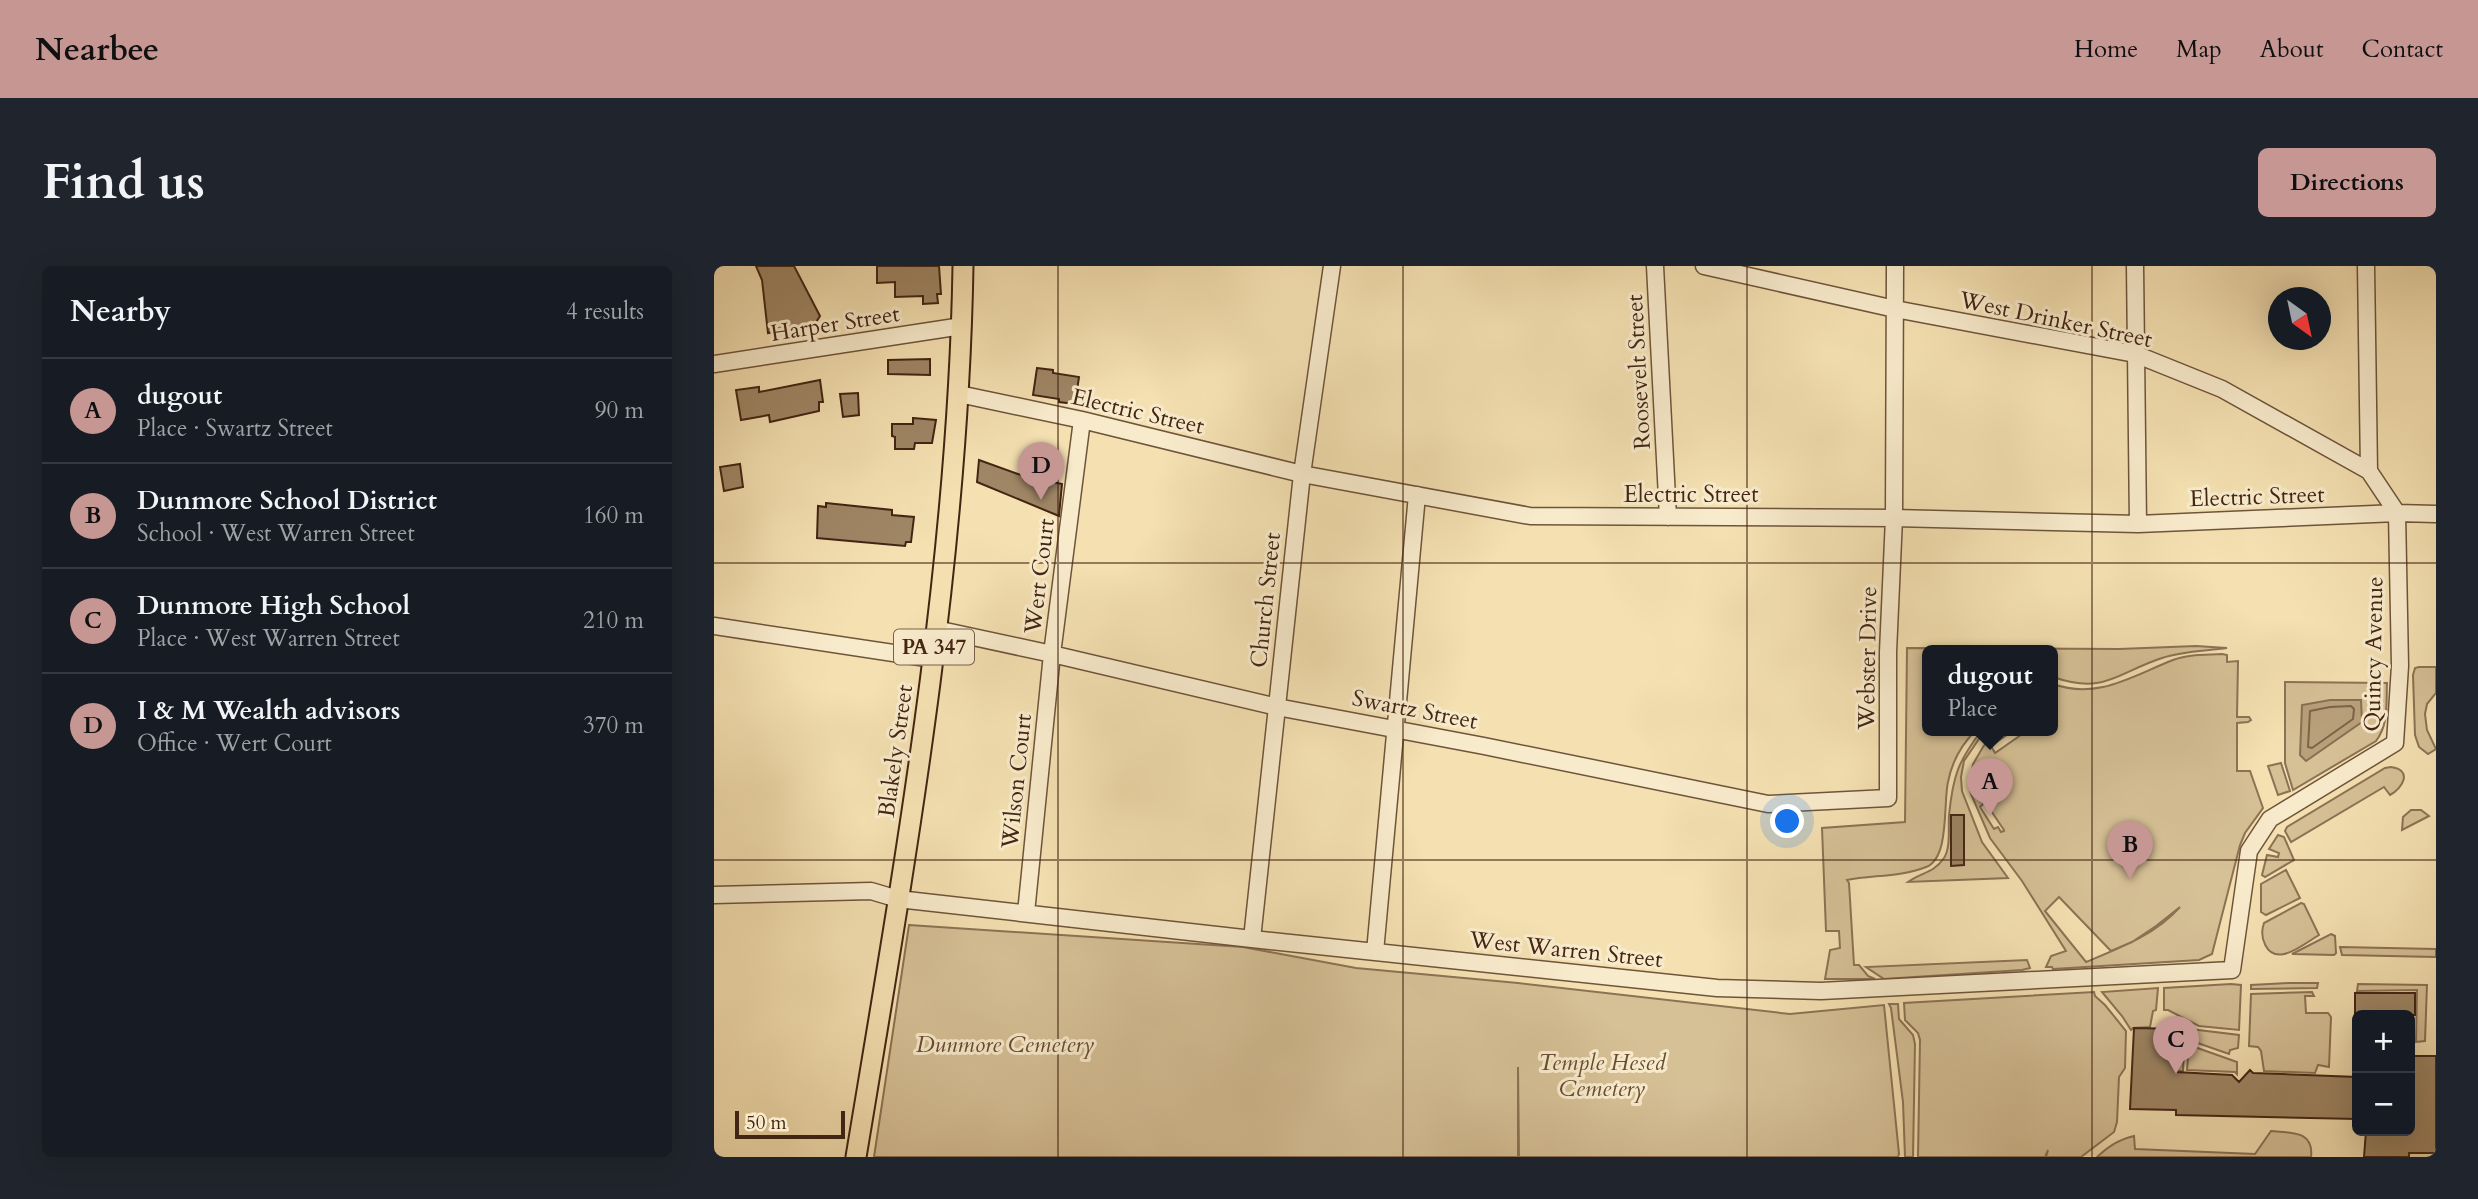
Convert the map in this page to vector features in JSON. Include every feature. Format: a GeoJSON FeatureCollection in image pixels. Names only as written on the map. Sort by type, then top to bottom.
{"type":"FeatureCollection","features":[{"type":"Feature","properties":{"kind":"main road","name":"Blakely Street"},"geometry":{"type":"LineString","coordinates":[[856,1157],[933,659],[959,394],[963,266]]}},
{"type":"Feature","properties":{"kind":"street","name":"Church Street"},"geometry":{"type":"LineString","coordinates":[[1252,939],[1302,474],[1332,266]]}},
{"type":"Feature","properties":{"kind":"street","name":"Roosevelt Street"},"geometry":{"type":"LineString","coordinates":[[1655,266],[1668,517]]}},
{"type":"Feature","properties":{"kind":"street","name":"West Drinker Street"},"geometry":{"type":"LineString","coordinates":[[1704,266],[1895,309],[2135,354],[2222,389],[2369,471],[2397,513]]}},
{"type":"Feature","properties":{"kind":"street","name":"Webster Drive"},"geometry":{"type":"LineString","coordinates":[[1888,798],[1888,652],[1894,518],[1895,266]]}},
{"type":"Feature","properties":{"kind":"street"},"geometry":{"type":"LineString","coordinates":[[2134,266],[2138,524]]}},
{"type":"Feature","properties":{"kind":"street"},"geometry":{"type":"LineString","coordinates":[[2366,266],[2369,471]]}},
{"type":"Feature","properties":{"kind":"street","name":"Harper Street"},"geometry":{"type":"LineString","coordinates":[[714,364],[962,326]]}},
{"type":"Feature","properties":{"kind":"street","name":"Electric Street"},"geometry":{"type":"LineString","coordinates":[[959,394],[1082,420],[1302,474],[1530,516],[1894,518],[2138,524],[2397,513],[2436,514]]}},
{"type":"Feature","properties":{"kind":"street","name":"Wert Court"},"geometry":{"type":"LineString","coordinates":[[1052,654],[1082,420]]}},
{"type":"Feature","properties":{"kind":"street"},"geometry":{"type":"LineString","coordinates":[[1375,952],[1416,495]]}},
{"type":"Feature","properties":{"kind":"street","name":"Quincy Avenue"},"geometry":{"type":"LineString","coordinates":[[2232,970],[2249,851],[2270,819],[2395,743],[2400,666],[2397,513]]}},
{"type":"Feature","properties":{"kind":"street"},"geometry":{"type":"LineString","coordinates":[[714,626],[933,659]]}},
{"type":"Feature","properties":{"kind":"street","name":"Swartz Street"},"geometry":{"type":"LineString","coordinates":[[936,629],[1277,706],[1768,804],[1888,798]]}},
{"type":"Feature","properties":{"kind":"street","name":"Wilson Court"},"geometry":{"type":"LineString","coordinates":[[1026,913],[1052,654]]}},
{"type":"Feature","properties":{"kind":"street","name":"West Warren Street"},"geometry":{"type":"LineString","coordinates":[[714,895],[871,891],[898,899],[1717,988],[1821,991],[2232,970]]}},
{"type":"Feature","properties":{"kind":"green space"},"geometry":{"type":"Polygon","coordinates":[[[2196,646],[2227,648],[2170,656],[2098,683],[2086,684],[2058,678],[2058,649],[2196,646]]]}},
{"type":"Feature","properties":{"kind":"green space"},"geometry":{"type":"Polygon","coordinates":[[[1907,648],[1922,648],[1922,736],[1971,736],[1952,767],[1942,842],[1934,862],[1926,867],[1897,874],[1847,880],[1854,965],[1859,965],[1868,976],[1875,979],[1825,979],[1830,950],[1840,948],[1839,931],[1826,931],[1822,828],[1905,822],[1907,648]]]}},
{"type":"Feature","properties":{"kind":"green space"},"geometry":{"type":"Polygon","coordinates":[[[2222,654],[2227,655],[2227,662],[2238,661],[2237,717],[2249,717],[2251,720],[2237,723],[2237,771],[2250,771],[2263,808],[2240,845],[2212,954],[2199,960],[2053,969],[2046,967],[2051,956],[2066,951],[2022,881],[1990,838],[1971,794],[1969,785],[1973,764],[1991,736],[2005,736],[1991,746],[1995,753],[2019,736],[2058,736],[2058,685],[2100,688],[2179,658],[2222,654]],[[1985,802],[1980,807],[1994,829],[1998,827],[2001,832],[2004,830],[1985,802]],[[2059,897],[2045,911],[2086,962],[2131,943],[2111,951],[2059,897]],[[2180,907],[2132,942],[2148,933],[2180,907]]]}},
{"type":"Feature","properties":{"kind":"green space"},"geometry":{"type":"Polygon","coordinates":[[[2436,667],[2436,693],[2427,704],[2425,714],[2427,730],[2436,749],[2428,754],[2419,747],[2415,735],[2413,675],[2415,668],[2436,667]]]}},
{"type":"Feature","properties":{"kind":"green space"},"geometry":{"type":"Polygon","coordinates":[[[2285,682],[2387,683],[2386,713],[2383,728],[2376,741],[2293,790],[2285,763],[2285,682]]]}},
{"type":"Feature","properties":{"kind":"green space"},"geometry":{"type":"Polygon","coordinates":[[[1978,736],[1981,736],[1964,761],[1962,791],[1982,842],[2008,878],[1908,882],[1936,867],[1946,854],[1955,779],[1967,751],[1978,736]]]}},
{"type":"Feature","properties":{"kind":"green space"},"geometry":{"type":"Polygon","coordinates":[[[2281,763],[2290,791],[2278,795],[2268,766],[2281,763]]]}},
{"type":"Feature","properties":{"kind":"green space"},"geometry":{"type":"Polygon","coordinates":[[[2391,767],[2404,775],[2402,784],[2395,792],[2390,795],[2384,787],[2291,842],[2285,831],[2287,827],[2385,768],[2391,767]]]}},
{"type":"Feature","properties":{"kind":"green space"},"geometry":{"type":"Polygon","coordinates":[[[2411,810],[2421,810],[2429,816],[2402,830],[2403,817],[2411,810]]]}},
{"type":"Feature","properties":{"kind":"green space"},"geometry":{"type":"Polygon","coordinates":[[[2278,835],[2284,837],[2294,860],[2265,877],[2262,875],[2267,855],[2278,857],[2279,853],[2269,849],[2278,835]]]}},
{"type":"Feature","properties":{"kind":"green space"},"geometry":{"type":"Polygon","coordinates":[[[2286,870],[2300,898],[2266,915],[2261,912],[2261,884],[2286,870]]]}},
{"type":"Feature","properties":{"kind":"green space"},"geometry":{"type":"Polygon","coordinates":[[[2301,903],[2304,904],[2319,935],[2288,953],[2278,954],[2268,950],[2262,934],[2264,923],[2301,903]]]}},
{"type":"Feature","properties":{"kind":"green space","name":"Dunmore Cemetery"},"geometry":{"type":"Polygon","coordinates":[[[909,925],[1243,947],[1356,968],[1518,983],[1790,1014],[1884,1005],[1899,1154],[1898,1157],[1519,1157],[1518,1067],[1518,1157],[874,1157],[909,925]]]}},
{"type":"Feature","properties":{"kind":"green space"},"geometry":{"type":"Polygon","coordinates":[[[2331,934],[2335,936],[2334,955],[2292,954],[2331,934]]]}},
{"type":"Feature","properties":{"kind":"green space"},"geometry":{"type":"Polygon","coordinates":[[[2340,947],[2436,949],[2436,957],[2342,955],[2340,947]]]}},
{"type":"Feature","properties":{"kind":"green space"},"geometry":{"type":"Polygon","coordinates":[[[2027,960],[2030,968],[2022,970],[1884,979],[1866,967],[2027,960]]]}},
{"type":"Feature","properties":{"kind":"green space"},"geometry":{"type":"Polygon","coordinates":[[[2318,983],[2317,988],[2251,989],[2251,985],[2318,983]]]}},
{"type":"Feature","properties":{"kind":"green space"},"geometry":{"type":"Polygon","coordinates":[[[2358,984],[2427,985],[2425,1041],[2416,1042],[2417,990],[2357,991],[2358,984]]]}},
{"type":"Feature","properties":{"kind":"green space"},"geometry":{"type":"Polygon","coordinates":[[[2241,985],[2239,1030],[2199,1026],[2164,1010],[2164,988],[2241,985]]]}},
{"type":"Feature","properties":{"kind":"green space"},"geometry":{"type":"Polygon","coordinates":[[[2158,988],[2156,1010],[2153,1011],[2150,1027],[2131,1030],[2102,992],[2158,988]]]}},
{"type":"Feature","properties":{"kind":"green space"},"geometry":{"type":"Polygon","coordinates":[[[2094,992],[2126,1031],[2125,1068],[2119,1077],[2114,1132],[2081,1157],[2046,1157],[2048,1150],[2045,1157],[1918,1157],[1920,1040],[1918,1033],[1905,1020],[1904,1003],[2094,992]]]}},
{"type":"Feature","properties":{"kind":"green space"},"geometry":{"type":"Polygon","coordinates":[[[2312,992],[2314,996],[2305,996],[2306,1013],[2328,1013],[2331,1017],[2329,1067],[2318,1065],[2315,1073],[2264,1071],[2261,1051],[2258,1047],[2249,1046],[2251,994],[2312,992]]]}},
{"type":"Feature","properties":{"kind":"green space"},"geometry":{"type":"Polygon","coordinates":[[[1889,1004],[1898,1004],[1899,1019],[1913,1035],[1915,1044],[1913,1157],[1905,1157],[1903,1102],[1889,1004]]]}},
{"type":"Feature","properties":{"kind":"green space"},"geometry":{"type":"Polygon","coordinates":[[[2181,1028],[2185,1028],[2183,1071],[2178,1071],[2181,1028]]]}},
{"type":"Feature","properties":{"kind":"green space"},"geometry":{"type":"Polygon","coordinates":[[[2190,1029],[2239,1035],[2238,1048],[2230,1050],[2229,1054],[2189,1040],[2190,1029]]]}},
{"type":"Feature","properties":{"kind":"green space"},"geometry":{"type":"Polygon","coordinates":[[[2189,1045],[2237,1062],[2237,1074],[2187,1070],[2189,1045]]]}},
{"type":"Feature","properties":{"kind":"green space"},"geometry":{"type":"Polygon","coordinates":[[[2271,1131],[2305,1137],[2311,1148],[2311,1157],[2097,1157],[2114,1144],[2134,1136],[2135,1149],[2255,1154],[2271,1131]]]}},
{"type":"Feature","properties":{"kind":"water"},"geometry":{"type":"Polygon","coordinates":[[[2330,700],[2361,700],[2362,722],[2306,761],[2300,755],[2302,705],[2330,700]]]}},
{"type":"Feature","properties":{"kind":"building"},"geometry":{"type":"Polygon","coordinates":[[[756,266],[794,266],[820,316],[813,327],[768,333],[762,280],[756,266]]]}},
{"type":"Feature","properties":{"kind":"building"},"geometry":{"type":"Polygon","coordinates":[[[877,266],[939,266],[941,294],[937,294],[938,303],[923,304],[923,296],[895,297],[895,282],[877,283],[877,266]]]}},
{"type":"Feature","properties":{"kind":"building"},"geometry":{"type":"Polygon","coordinates":[[[930,359],[930,375],[888,374],[888,360],[930,359]]]}},
{"type":"Feature","properties":{"kind":"building"},"geometry":{"type":"Polygon","coordinates":[[[1037,368],[1079,377],[1075,404],[1033,395],[1037,368]]]}},
{"type":"Feature","properties":{"kind":"building"},"geometry":{"type":"Polygon","coordinates":[[[820,380],[823,402],[819,402],[819,411],[770,422],[769,415],[741,420],[736,390],[759,387],[759,392],[820,380]]]}},
{"type":"Feature","properties":{"kind":"building"},"geometry":{"type":"Polygon","coordinates":[[[858,393],[859,415],[843,417],[840,394],[858,393]]]}},
{"type":"Feature","properties":{"kind":"building"},"geometry":{"type":"Polygon","coordinates":[[[913,418],[936,420],[932,443],[915,443],[914,449],[895,449],[892,424],[913,424],[913,418]]]}},
{"type":"Feature","properties":{"kind":"building"},"geometry":{"type":"Polygon","coordinates":[[[979,460],[1018,474],[1062,484],[1059,516],[977,482],[979,460]]]}},
{"type":"Feature","properties":{"kind":"building"},"geometry":{"type":"Polygon","coordinates":[[[740,464],[743,487],[724,491],[720,467],[740,464]]]}},
{"type":"Feature","properties":{"kind":"building"},"geometry":{"type":"Polygon","coordinates":[[[826,503],[892,510],[892,515],[914,517],[911,542],[906,542],[905,546],[817,538],[818,506],[826,507],[826,503]]]}},
{"type":"Feature","properties":{"kind":"building"},"geometry":{"type":"Polygon","coordinates":[[[1951,815],[1964,815],[1964,865],[1951,866],[1951,815]]]}},
{"type":"Feature","properties":{"kind":"building"},"geometry":{"type":"Polygon","coordinates":[[[2355,993],[2415,993],[2415,1010],[2355,1010],[2355,993]]]}},
{"type":"Feature","properties":{"kind":"building"},"geometry":{"type":"Polygon","coordinates":[[[2134,1028],[2180,1029],[2176,1072],[2232,1075],[2239,1082],[2250,1070],[2253,1073],[2352,1077],[2352,1119],[2176,1115],[2176,1110],[2130,1109],[2134,1028]]]}},
{"type":"Feature","properties":{"kind":"building"},"geometry":{"type":"Polygon","coordinates":[[[2415,1056],[2436,1056],[2436,1153],[2409,1153],[2409,1157],[2364,1157],[2366,1136],[2415,1136],[2415,1056]]]}},
{"type":"Feature","properties":{"kind":"place","name":"I & M Wealth advisors"},"geometry":{"type":"Point","coordinates":[1041,500]}},
{"type":"Feature","properties":{"kind":"place","name":"dugout"},"geometry":{"type":"Point","coordinates":[1990,816]}},
{"type":"Feature","properties":{"kind":"place","name":"Dunmore School District"},"geometry":{"type":"Point","coordinates":[2130,879]}},
{"type":"Feature","properties":{"kind":"place","name":"Dunmore High School"},"geometry":{"type":"Point","coordinates":[2176,1074]}},
{"type":"Feature","properties":{"kind":"park label","name":"Temple Hesed Cemetery"},"geometry":{"type":"Point","coordinates":[1602,1075]}}]}
